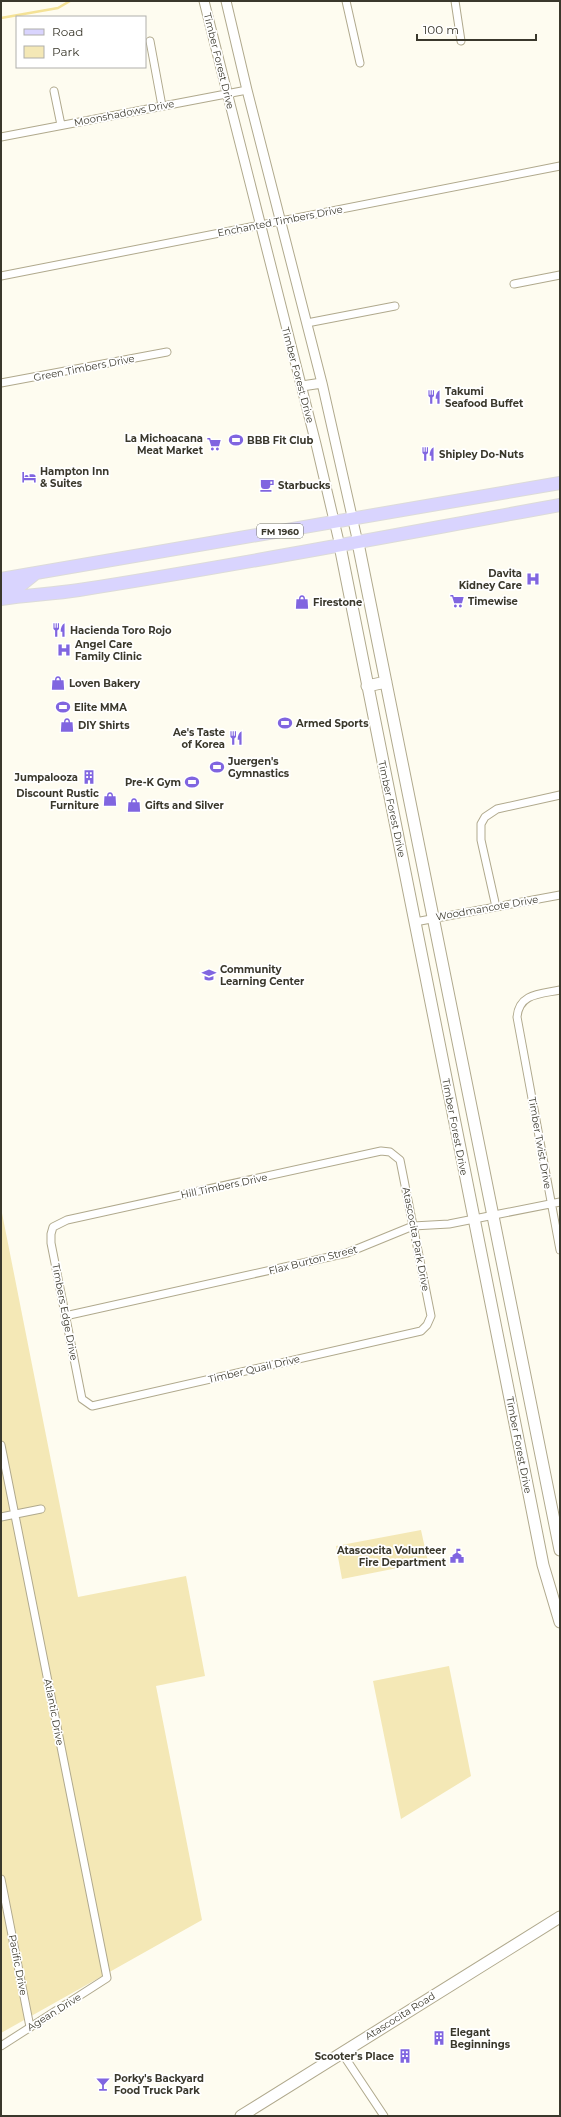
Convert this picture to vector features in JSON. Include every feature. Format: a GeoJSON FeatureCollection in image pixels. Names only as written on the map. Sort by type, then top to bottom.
{"type":"FeatureCollection","features":[{"type":"Feature","properties":{"kind":"main road","name":"FM 1960"},"geometry":{"type":"LineString","coordinates":[[1,579],[560,483]]}},
{"type":"Feature","properties":{"kind":"main road","name":"FM 1960"},"geometry":{"type":"LineString","coordinates":[[1,599],[77,590],[358,543],[560,505]]}},
{"type":"Feature","properties":{"kind":"main road","name":"Timber Forest Drive"},"geometry":{"type":"LineString","coordinates":[[358,543],[560,1550]]}},
{"type":"Feature","properties":{"kind":"main road","name":"Timber Forest Drive"},"geometry":{"type":"LineString","coordinates":[[340,546],[382,763],[542,1557],[560,1622]]}},
{"type":"Feature","properties":{"kind":"main road"},"geometry":{"type":"LineString","coordinates":[[1,590],[21,585],[37,572]]}},
{"type":"Feature","properties":{"kind":"main road"},"geometry":{"type":"LineString","coordinates":[[367,686],[386,682]]}},
{"type":"Feature","properties":{"kind":"main road"},"geometry":{"type":"LineString","coordinates":[[382,763],[402,759]]}},
{"type":"Feature","properties":{"kind":"main road"},"geometry":{"type":"LineString","coordinates":[[446,1078],[465,1074]]}},
{"type":"Feature","properties":{"kind":"main road","name":"Atascocita Road"},"geometry":{"type":"LineString","coordinates":[[241,2116],[560,1917]]}},
{"type":"Feature","properties":{"kind":"street","name":"Timber Forest Drive"},"geometry":{"type":"LineString","coordinates":[[204,1],[302,386],[340,546]]}},
{"type":"Feature","properties":{"kind":"street","name":"Timber Forest Drive"},"geometry":{"type":"LineString","coordinates":[[226,1],[247,90],[322,383],[358,543]]}},
{"type":"Feature","properties":{"kind":"street"},"geometry":{"type":"LineString","coordinates":[[346,1],[360,62]]}},
{"type":"Feature","properties":{"kind":"street"},"geometry":{"type":"LineString","coordinates":[[455,1],[461,41]]}},
{"type":"Feature","properties":{"kind":"street"},"geometry":{"type":"LineString","coordinates":[[150,41],[162,106]]}},
{"type":"Feature","properties":{"kind":"street","name":"Moonshadows Drive"},"geometry":{"type":"LineString","coordinates":[[1,137],[247,90]]}},
{"type":"Feature","properties":{"kind":"street"},"geometry":{"type":"LineString","coordinates":[[54,91],[61,125]]}},
{"type":"Feature","properties":{"kind":"street","name":"Enchanted Timbers Drive"},"geometry":{"type":"LineString","coordinates":[[1,276],[560,166]]}},
{"type":"Feature","properties":{"kind":"street"},"geometry":{"type":"LineString","coordinates":[[514,284],[560,275]]}},
{"type":"Feature","properties":{"kind":"street"},"geometry":{"type":"LineString","coordinates":[[307,323],[395,306]]}},
{"type":"Feature","properties":{"kind":"street","name":"Green Timbers Drive"},"geometry":{"type":"LineString","coordinates":[[1,383],[167,352]]}},
{"type":"Feature","properties":{"kind":"street"},"geometry":{"type":"LineString","coordinates":[[302,386],[322,383]]}},
{"type":"Feature","properties":{"kind":"street"},"geometry":{"type":"LineString","coordinates":[[496,908],[481,840],[480,831],[485,817],[497,809],[560,795]]}},
{"type":"Feature","properties":{"kind":"street","name":"Woodmancote Drive"},"geometry":{"type":"LineString","coordinates":[[415,922],[560,895]]}},
{"type":"Feature","properties":{"kind":"street","name":"Timber Twist Drive"},"geometry":{"type":"LineString","coordinates":[[560,990],[525,999],[518,1007],[517,1017],[550,1204],[560,1250]]}},
{"type":"Feature","properties":{"kind":"street","name":"Hill Timbers Drive"},"geometry":{"type":"LineString","coordinates":[[54,1227],[67,1220],[381,1151],[390,1152],[395,1155]]}},
{"type":"Feature","properties":{"kind":"street","name":"Atascocita Park Drive"},"geometry":{"type":"LineString","coordinates":[[395,1155],[400,1160],[431,1316],[427,1325]]}},
{"type":"Feature","properties":{"kind":"street","name":"Flax Burton Street"},"geometry":{"type":"LineString","coordinates":[[65,1316],[347,1253],[413,1226],[449,1224],[560,1202]]}},
{"type":"Feature","properties":{"kind":"street","name":"Timbers Edge Drive"},"geometry":{"type":"LineString","coordinates":[[54,1227],[51,1234],[51,1243],[81,1397]]}},
{"type":"Feature","properties":{"kind":"street","name":"Timber Quail Drive"},"geometry":{"type":"LineString","coordinates":[[81,1397],[92,1406],[421,1331],[427,1325]]}},
{"type":"Feature","properties":{"kind":"street","name":"Atlantic Drive"},"geometry":{"type":"LineString","coordinates":[[1,1445],[107,1978]]}},
{"type":"Feature","properties":{"kind":"street"},"geometry":{"type":"LineString","coordinates":[[1,1517],[41,1509]]}},
{"type":"Feature","properties":{"kind":"street","name":"Pacific Drive"},"geometry":{"type":"LineString","coordinates":[[1,1879],[30,2027]]}},
{"type":"Feature","properties":{"kind":"street","name":"Agean Drive"},"geometry":{"type":"LineString","coordinates":[[1,2046],[107,1978]]}},
{"type":"Feature","properties":{"kind":"street"},"geometry":{"type":"LineString","coordinates":[[342,2053],[384,2116]]}},
{"type":"Feature","properties":{"kind":"green space"},"geometry":{"type":"Polygon","coordinates":[[[1,1208],[78,1597],[186,1576],[205,1676],[156,1686],[202,1920],[1,2033],[1,1208]]]}},
{"type":"Feature","properties":{"kind":"green space"},"geometry":{"type":"Polygon","coordinates":[[[421,1530],[428,1562],[342,1579],[336,1546],[421,1530]]]}},
{"type":"Feature","properties":{"kind":"green space"},"geometry":{"type":"Polygon","coordinates":[[[449,1666],[471,1776],[401,1819],[373,1681],[449,1666]]]}},
{"type":"Feature","properties":{"kind":"waterway"},"geometry":{"type":"LineString","coordinates":[[1,18],[58,8],[70,1]]}},
{"type":"Feature","properties":{"kind":"place","name":"Takumi Seafood Buffet"},"geometry":{"type":"Point","coordinates":[434,397]}},
{"type":"Feature","properties":{"kind":"place","name":"BBB Fit Club"},"geometry":{"type":"Point","coordinates":[236,440]}},
{"type":"Feature","properties":{"kind":"place","name":"La Michoacana Meat Market"},"geometry":{"type":"Point","coordinates":[214,444]}},
{"type":"Feature","properties":{"kind":"place","name":"Shipley Do-Nuts"},"geometry":{"type":"Point","coordinates":[428,454]}},
{"type":"Feature","properties":{"kind":"place","name":"Hampton Inn & Suites"},"geometry":{"type":"Point","coordinates":[29,477]}},
{"type":"Feature","properties":{"kind":"place","name":"Starbucks"},"geometry":{"type":"Point","coordinates":[267,485]}},
{"type":"Feature","properties":{"kind":"place","name":"Davita Kidney Care"},"geometry":{"type":"Point","coordinates":[533,579]}},
{"type":"Feature","properties":{"kind":"place","name":"Timewise"},"geometry":{"type":"Point","coordinates":[457,601]}},
{"type":"Feature","properties":{"kind":"place","name":"Firestone"},"geometry":{"type":"Point","coordinates":[302,602]}},
{"type":"Feature","properties":{"kind":"place","name":"Hacienda Toro Rojo"},"geometry":{"type":"Point","coordinates":[59,630]}},
{"type":"Feature","properties":{"kind":"place","name":"Angel Care Family Clinic"},"geometry":{"type":"Point","coordinates":[64,650]}},
{"type":"Feature","properties":{"kind":"place","name":"Loven Bakery"},"geometry":{"type":"Point","coordinates":[58,683]}},
{"type":"Feature","properties":{"kind":"place","name":"Elite MMA"},"geometry":{"type":"Point","coordinates":[63,707]}},
{"type":"Feature","properties":{"kind":"place","name":"Armed Sports"},"geometry":{"type":"Point","coordinates":[285,723]}},
{"type":"Feature","properties":{"kind":"place","name":"DIY Shirts"},"geometry":{"type":"Point","coordinates":[67,725]}},
{"type":"Feature","properties":{"kind":"place","name":"Ae's Taste of Korea"},"geometry":{"type":"Point","coordinates":[236,738]}},
{"type":"Feature","properties":{"kind":"place","name":"Juergen's Gymnastics"},"geometry":{"type":"Point","coordinates":[217,767]}},
{"type":"Feature","properties":{"kind":"place","name":"Jumpalooza"},"geometry":{"type":"Point","coordinates":[89,777]}},
{"type":"Feature","properties":{"kind":"place","name":"Pre-K Gym"},"geometry":{"type":"Point","coordinates":[192,782]}},
{"type":"Feature","properties":{"kind":"place","name":"Discount Rustic Furniture"},"geometry":{"type":"Point","coordinates":[110,799]}},
{"type":"Feature","properties":{"kind":"place","name":"Gifts and Silver"},"geometry":{"type":"Point","coordinates":[134,805]}},
{"type":"Feature","properties":{"kind":"place","name":"Community Learning Center"},"geometry":{"type":"Point","coordinates":[209,975]}},
{"type":"Feature","properties":{"kind":"place","name":"Atascocita Volunteer Fire Department"},"geometry":{"type":"Point","coordinates":[457,1556]}},
{"type":"Feature","properties":{"kind":"place","name":"Elegant Beginnings"},"geometry":{"type":"Point","coordinates":[439,2038]}},
{"type":"Feature","properties":{"kind":"place","name":"Scooter's Place"},"geometry":{"type":"Point","coordinates":[405,2056]}},
{"type":"Feature","properties":{"kind":"place","name":"Porky's Backyard Food Truck Park"},"geometry":{"type":"Point","coordinates":[103,2084]}}]}
